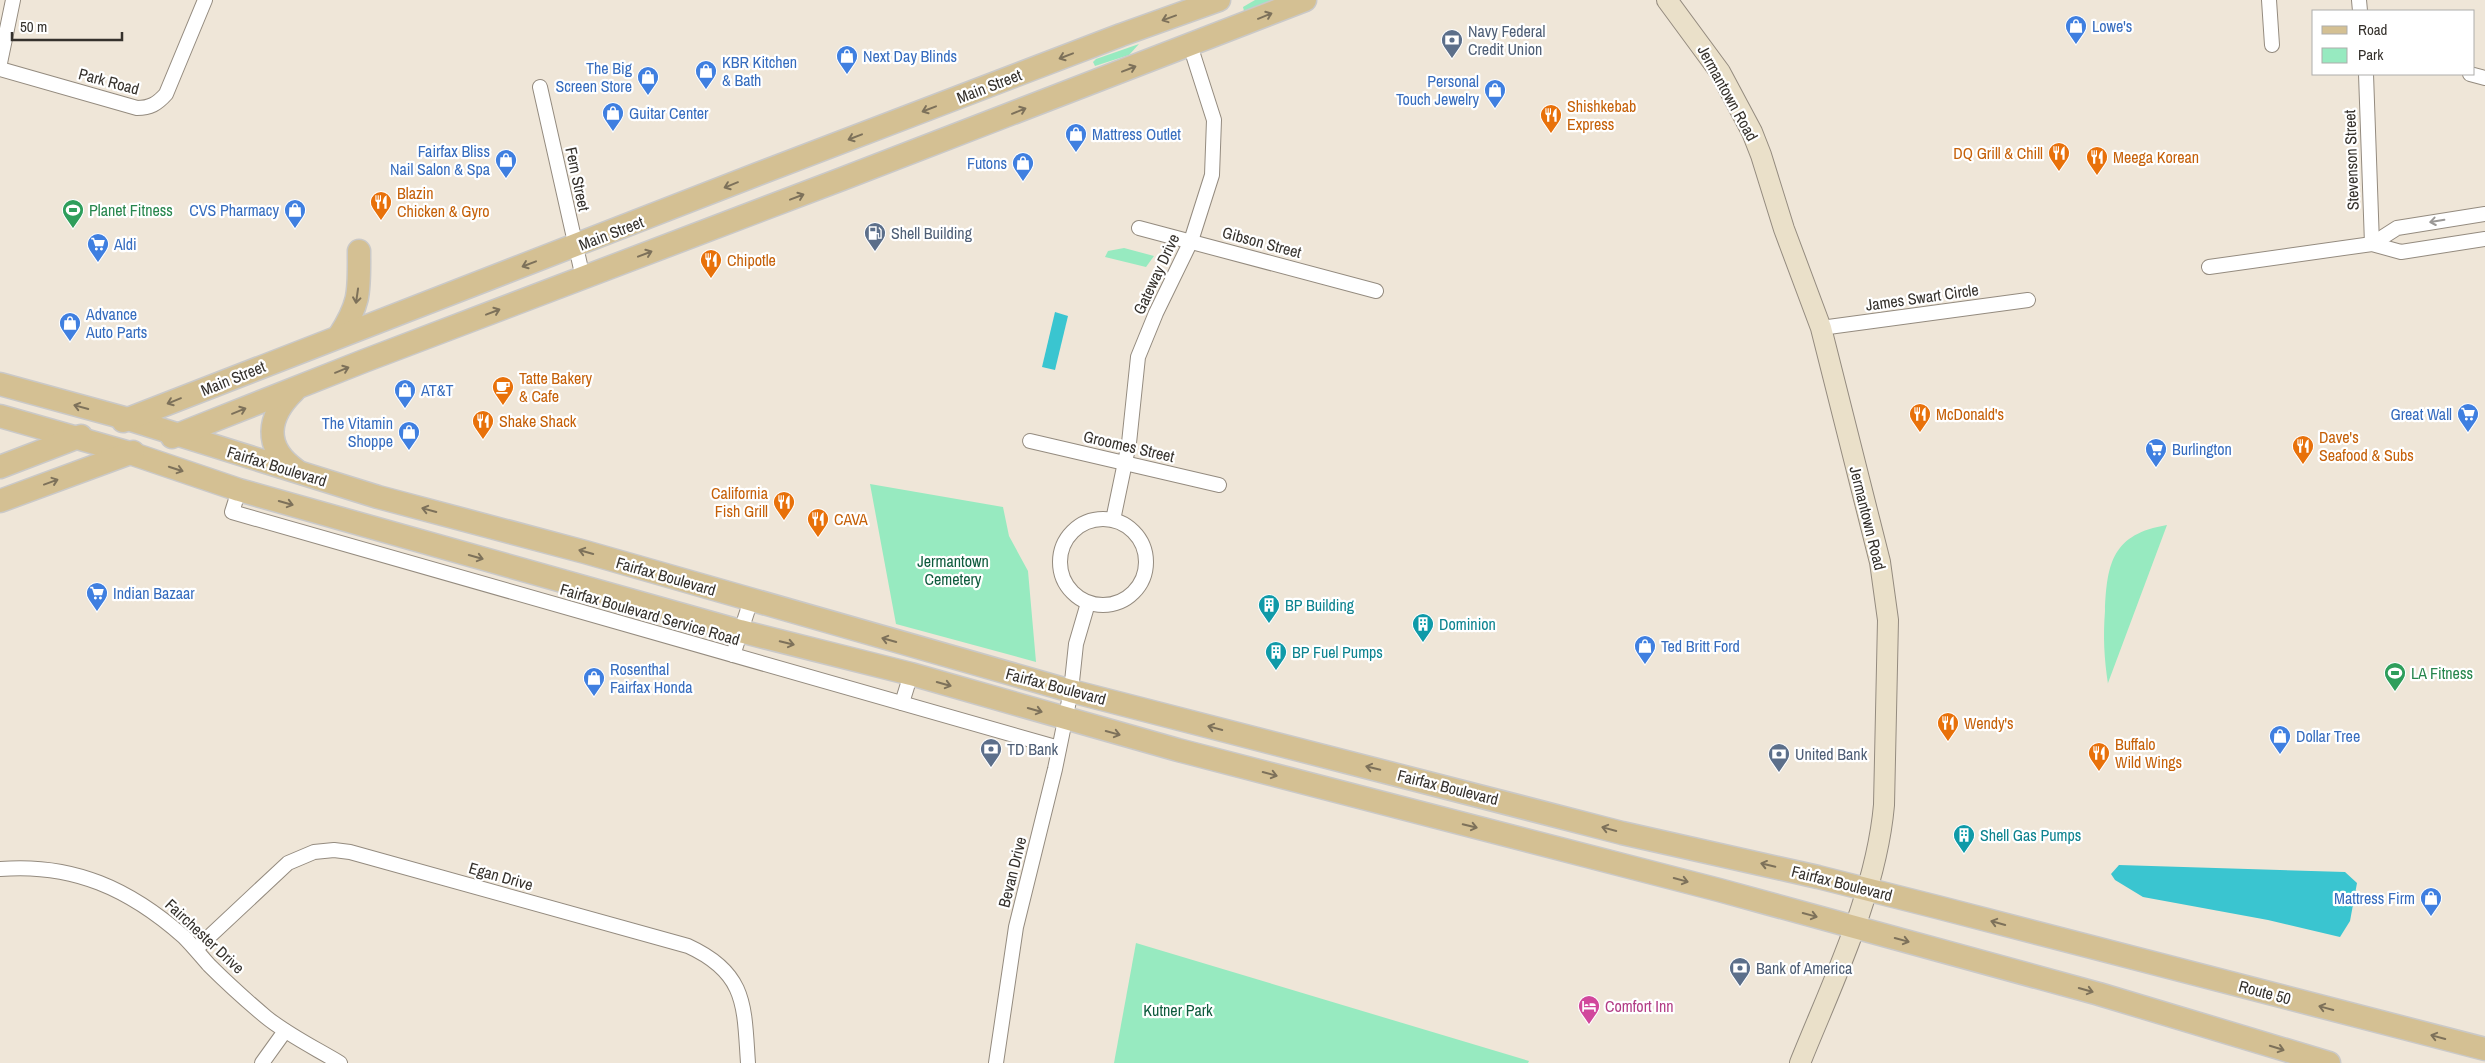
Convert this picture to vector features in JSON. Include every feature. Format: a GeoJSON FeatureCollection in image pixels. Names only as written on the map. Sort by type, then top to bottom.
{"type":"FeatureCollection","features":[{"type":"Feature","properties":{"kind":"main road","name":"Main Street"},"geometry":{"type":"LineString","coordinates":[[128,419],[1106,41],[1219,0]]}},
{"type":"Feature","properties":{"kind":"main road","name":"Main Street"},"geometry":{"type":"LineString","coordinates":[[130,453],[1305,0]]}},
{"type":"Feature","properties":{"kind":"main road","name":"Jermantown Road"},"geometry":{"type":"LineString","coordinates":[[1667,0],[1720,72],[1752,132],[1821,328],[1880,562],[1888,620],[1884,807],[1866,890],[1855,927],[1800,1063]]}},
{"type":"Feature","properties":{"kind":"main road"},"geometry":{"type":"LineString","coordinates":[[339,336],[352,316],[357,302],[359,252]]}},
{"type":"Feature","properties":{"kind":"main road"},"geometry":{"type":"LineString","coordinates":[[0,384],[128,419]]}},
{"type":"Feature","properties":{"kind":"main road"},"geometry":{"type":"LineString","coordinates":[[296,388],[281,403],[276,413],[273,436],[280,456],[299,472]]}},
{"type":"Feature","properties":{"kind":"main road"},"geometry":{"type":"LineString","coordinates":[[0,416],[77,438]]}},
{"type":"Feature","properties":{"kind":"main road"},"geometry":{"type":"LineString","coordinates":[[0,467],[128,419]]}},
{"type":"Feature","properties":{"kind":"main road","name":"Fairfax Boulevard"},"geometry":{"type":"LineString","coordinates":[[128,419],[378,497],[585,552],[1071,691],[1658,841],[1818,877],[2045,936]]}},
{"type":"Feature","properties":{"kind":"main road","name":"Fairfax Boulevard"},"geometry":{"type":"LineString","coordinates":[[77,438],[130,453],[239,490],[740,631],[911,674],[1066,720],[1644,870],[2039,977],[2329,1063]]}},
{"type":"Feature","properties":{"kind":"main road"},"geometry":{"type":"LineString","coordinates":[[0,501],[130,453]]}},
{"type":"Feature","properties":{"kind":"main road"},"geometry":{"type":"LineString","coordinates":[[1423,814],[1437,784]]}},
{"type":"Feature","properties":{"kind":"main road"},"geometry":{"type":"LineString","coordinates":[[1644,870],[1658,841]]}},
{"type":"Feature","properties":{"kind":"main road","name":"Route 50"},"geometry":{"type":"LineString","coordinates":[[2045,936],[2485,1049]]}},
{"type":"Feature","properties":{"kind":"street"},"geometry":{"type":"LineString","coordinates":[[0,63],[13,0]]}},
{"type":"Feature","properties":{"kind":"street","name":"Park Road"},"geometry":{"type":"LineString","coordinates":[[0,69],[137,108],[146,108],[160,101],[166,94],[204,0]]}},
{"type":"Feature","properties":{"kind":"street"},"geometry":{"type":"LineString","coordinates":[[2269,0],[2272,44]]}},
{"type":"Feature","properties":{"kind":"street","name":"Gateway Drive"},"geometry":{"type":"LineString","coordinates":[[1113,520],[1126,464],[1138,358],[1156,313],[1191,242],[1212,176],[1214,120],[1190,45]]}},
{"type":"Feature","properties":{"kind":"street","name":"Stevenson Street"},"geometry":{"type":"LineString","coordinates":[[2366,75],[2372,244]]}},
{"type":"Feature","properties":{"kind":"street","name":"Fern Street"},"geometry":{"type":"LineString","coordinates":[[540,87],[574,247],[583,278]]}},
{"type":"Feature","properties":{"kind":"street"},"geometry":{"type":"LineString","coordinates":[[2209,268],[2372,244],[2397,228],[2485,214]]}},
{"type":"Feature","properties":{"kind":"street","name":"Gibson Street"},"geometry":{"type":"LineString","coordinates":[[1139,228],[1376,291]]}},
{"type":"Feature","properties":{"kind":"street"},"geometry":{"type":"LineString","coordinates":[[2372,244],[2400,252],[2485,240]]}},
{"type":"Feature","properties":{"kind":"street","name":"James Swart Circle"},"geometry":{"type":"LineString","coordinates":[[1821,328],[2028,300]]}},
{"type":"Feature","properties":{"kind":"street","name":"Groomes Street"},"geometry":{"type":"LineString","coordinates":[[1030,441],[1219,485]]}},
{"type":"Feature","properties":{"kind":"street","name":"Fairfax Boulevard Service Road"},"geometry":{"type":"LineString","coordinates":[[239,490],[232,512],[1059,748]]}},
{"type":"Feature","properties":{"kind":"street"},"geometry":{"type":"LineString","coordinates":[[1099,519],[1113,520],[1127,526],[1137,536],[1144,548],[1146,561],[1144,575],[1138,587],[1128,597],[1116,603],[1102,606],[1088,603],[1075,596],[1066,585],[1060,572],[1062,550],[1064,543],[1073,531],[1085,523],[1099,519]]}},
{"type":"Feature","properties":{"kind":"street"},"geometry":{"type":"LineString","coordinates":[[382,556],[387,531]]}},
{"type":"Feature","properties":{"kind":"street"},"geometry":{"type":"LineString","coordinates":[[733,655],[750,600]]}},
{"type":"Feature","properties":{"kind":"street"},"geometry":{"type":"LineString","coordinates":[[1071,691],[1076,644],[1088,603]]}},
{"type":"Feature","properties":{"kind":"street"},"geometry":{"type":"LineString","coordinates":[[902,703],[911,674]]}},
{"type":"Feature","properties":{"kind":"street","name":"Bevan Drive"},"geometry":{"type":"LineString","coordinates":[[996,1063],[1016,927],[1066,720],[1071,691]]}},
{"type":"Feature","properties":{"kind":"street","name":"Egan Drive"},"geometry":{"type":"LineString","coordinates":[[196,949],[288,863],[314,852],[334,850],[350,852],[688,946],[704,954],[731,978],[742,998],[748,1063]]}},
{"type":"Feature","properties":{"kind":"street","name":"Fairchester Drive"},"geometry":{"type":"LineString","coordinates":[[0,869],[51,870],[109,886],[151,910],[196,949],[209,965],[266,1017],[285,1031],[340,1063]]}},
{"type":"Feature","properties":{"kind":"street"},"geometry":{"type":"LineString","coordinates":[[262,1063],[285,1031]]}},
{"type":"Feature","properties":{"kind":"green space"},"geometry":{"type":"Polygon","coordinates":[[[1255,0],[1281,0],[1249,12],[1244,11],[1243,7],[1255,0]]]}},
{"type":"Feature","properties":{"kind":"green space"},"geometry":{"type":"Polygon","coordinates":[[[1139,44],[1129,55],[1095,66],[1093,62],[1096,59],[1139,44]]]}},
{"type":"Feature","properties":{"kind":"green space"},"geometry":{"type":"Polygon","coordinates":[[[1124,248],[1154,256],[1146,267],[1105,257],[1108,251],[1124,248]]]}},
{"type":"Feature","properties":{"kind":"green space","name":"Jermantown Cemetery"},"geometry":{"type":"Polygon","coordinates":[[[870,484],[1003,507],[1009,536],[1028,571],[1036,662],[896,624],[870,484]]]}},
{"type":"Feature","properties":{"kind":"green space"},"geometry":{"type":"Polygon","coordinates":[[[2167,525],[2108,684],[2104,629],[2106,594],[2111,565],[2116,553],[2124,543],[2135,535],[2149,529],[2167,525]]]}},
{"type":"Feature","properties":{"kind":"green space","name":"Kutner Park"},"geometry":{"type":"Polygon","coordinates":[[[1136,943],[1529,1061],[1528,1063],[1114,1063],[1136,943]]]}},
{"type":"Feature","properties":{"kind":"water"},"geometry":{"type":"Polygon","coordinates":[[[1055,312],[1068,316],[1055,370],[1042,367],[1055,312]]]}},
{"type":"Feature","properties":{"kind":"water"},"geometry":{"type":"Polygon","coordinates":[[[2119,865],[2345,872],[2357,883],[2350,921],[2340,937],[2268,920],[2143,897],[2115,880],[2111,874],[2119,865]]]}},
{"type":"Feature","properties":{"kind":"place","name":"Lowe's"},"geometry":{"type":"Point","coordinates":[2076,45]}},
{"type":"Feature","properties":{"kind":"place","name":"Navy Federal Credit Union"},"geometry":{"type":"Point","coordinates":[1452,59]}},
{"type":"Feature","properties":{"kind":"place","name":"Next Day Blinds"},"geometry":{"type":"Point","coordinates":[847,75]}},
{"type":"Feature","properties":{"kind":"place","name":"KBR Kitchen & Bath"},"geometry":{"type":"Point","coordinates":[706,90]}},
{"type":"Feature","properties":{"kind":"place","name":"The Big Screen Store"},"geometry":{"type":"Point","coordinates":[648,96]}},
{"type":"Feature","properties":{"kind":"place","name":"Personal Touch Jewelry"},"geometry":{"type":"Point","coordinates":[1495,109]}},
{"type":"Feature","properties":{"kind":"place","name":"Guitar Center"},"geometry":{"type":"Point","coordinates":[613,132]}},
{"type":"Feature","properties":{"kind":"place","name":"Shishkebab Express"},"geometry":{"type":"Point","coordinates":[1551,134]}},
{"type":"Feature","properties":{"kind":"place","name":"Mattress Outlet"},"geometry":{"type":"Point","coordinates":[1076,153]}},
{"type":"Feature","properties":{"kind":"place","name":"DQ Grill & Chill"},"geometry":{"type":"Point","coordinates":[2059,172]}},
{"type":"Feature","properties":{"kind":"place","name":"Meega Korean"},"geometry":{"type":"Point","coordinates":[2097,176]}},
{"type":"Feature","properties":{"kind":"place","name":"Fairfax Bliss Nail Salon & Spa"},"geometry":{"type":"Point","coordinates":[506,179]}},
{"type":"Feature","properties":{"kind":"place","name":"Futons"},"geometry":{"type":"Point","coordinates":[1023,182]}},
{"type":"Feature","properties":{"kind":"place","name":"Blazin Chicken & Gyro"},"geometry":{"type":"Point","coordinates":[381,221]}},
{"type":"Feature","properties":{"kind":"place","name":"Planet Fitness"},"geometry":{"type":"Point","coordinates":[73,229]}},
{"type":"Feature","properties":{"kind":"place","name":"CVS Pharmacy"},"geometry":{"type":"Point","coordinates":[295,229]}},
{"type":"Feature","properties":{"kind":"place","name":"Shell Building"},"geometry":{"type":"Point","coordinates":[875,252]}},
{"type":"Feature","properties":{"kind":"place","name":"Aldi"},"geometry":{"type":"Point","coordinates":[98,263]}},
{"type":"Feature","properties":{"kind":"place","name":"Chipotle"},"geometry":{"type":"Point","coordinates":[711,279]}},
{"type":"Feature","properties":{"kind":"place","name":"Advance Auto Parts"},"geometry":{"type":"Point","coordinates":[70,342]}},
{"type":"Feature","properties":{"kind":"place","name":"Tatte Bakery & Cafe"},"geometry":{"type":"Point","coordinates":[503,406]}},
{"type":"Feature","properties":{"kind":"place","name":"AT&T"},"geometry":{"type":"Point","coordinates":[405,409]}},
{"type":"Feature","properties":{"kind":"place","name":"McDonald's"},"geometry":{"type":"Point","coordinates":[1920,433]}},
{"type":"Feature","properties":{"kind":"place","name":"Great Wall"},"geometry":{"type":"Point","coordinates":[2468,433]}},
{"type":"Feature","properties":{"kind":"place","name":"Shake Shack"},"geometry":{"type":"Point","coordinates":[483,440]}},
{"type":"Feature","properties":{"kind":"place","name":"The Vitamin Shoppe"},"geometry":{"type":"Point","coordinates":[409,451]}},
{"type":"Feature","properties":{"kind":"place","name":"Dave's Seafood & Subs"},"geometry":{"type":"Point","coordinates":[2303,465]}},
{"type":"Feature","properties":{"kind":"place","name":"Burlington"},"geometry":{"type":"Point","coordinates":[2156,468]}},
{"type":"Feature","properties":{"kind":"place","name":"California Fish Grill"},"geometry":{"type":"Point","coordinates":[784,521]}},
{"type":"Feature","properties":{"kind":"place","name":"CAVA"},"geometry":{"type":"Point","coordinates":[818,538]}},
{"type":"Feature","properties":{"kind":"place","name":"Indian Bazaar"},"geometry":{"type":"Point","coordinates":[97,612]}},
{"type":"Feature","properties":{"kind":"place","name":"BP Building"},"geometry":{"type":"Point","coordinates":[1269,624]}},
{"type":"Feature","properties":{"kind":"place","name":"Dominion"},"geometry":{"type":"Point","coordinates":[1423,643]}},
{"type":"Feature","properties":{"kind":"place","name":"Ted Britt Ford"},"geometry":{"type":"Point","coordinates":[1645,665]}},
{"type":"Feature","properties":{"kind":"place","name":"BP Fuel Pumps"},"geometry":{"type":"Point","coordinates":[1276,671]}},
{"type":"Feature","properties":{"kind":"place","name":"LA Fitness"},"geometry":{"type":"Point","coordinates":[2395,692]}},
{"type":"Feature","properties":{"kind":"place","name":"Rosenthal Fairfax Honda"},"geometry":{"type":"Point","coordinates":[594,697]}},
{"type":"Feature","properties":{"kind":"place","name":"Wendy's"},"geometry":{"type":"Point","coordinates":[1948,742]}},
{"type":"Feature","properties":{"kind":"place","name":"Dollar Tree"},"geometry":{"type":"Point","coordinates":[2280,755]}},
{"type":"Feature","properties":{"kind":"place","name":"TD Bank"},"geometry":{"type":"Point","coordinates":[991,768]}},
{"type":"Feature","properties":{"kind":"place","name":"Buffalo Wild Wings"},"geometry":{"type":"Point","coordinates":[2099,772]}},
{"type":"Feature","properties":{"kind":"place","name":"United Bank"},"geometry":{"type":"Point","coordinates":[1779,773]}},
{"type":"Feature","properties":{"kind":"place","name":"Shell Gas Pumps"},"geometry":{"type":"Point","coordinates":[1964,854]}},
{"type":"Feature","properties":{"kind":"place","name":"Mattress Firm"},"geometry":{"type":"Point","coordinates":[2431,917]}},
{"type":"Feature","properties":{"kind":"place","name":"Bank of America"},"geometry":{"type":"Point","coordinates":[1740,987]}},
{"type":"Feature","properties":{"kind":"place","name":"Comfort Inn"},"geometry":{"type":"Point","coordinates":[1589,1025]}}]}
